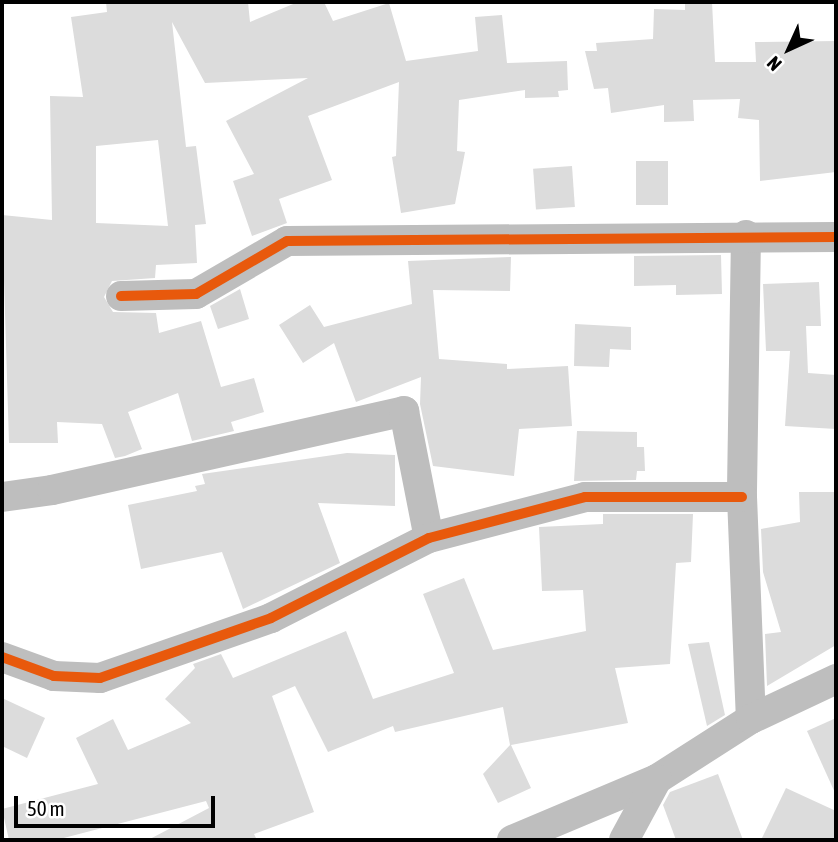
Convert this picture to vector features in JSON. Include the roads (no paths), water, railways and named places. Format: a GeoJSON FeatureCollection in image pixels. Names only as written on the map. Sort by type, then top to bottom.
{"type":"FeatureCollection","features":[{"type":"Feature","properties":{"kind":"street"},"geometry":{"type":"LineString","coordinates":[[121,296],[196,294],[287,241],[746,235],[836,237]]}},
{"type":"Feature","properties":{"kind":"street"},"geometry":{"type":"LineString","coordinates":[[746,235],[742,497],[751,719]]}},
{"type":"Feature","properties":{"kind":"street"},"geometry":{"type":"LineString","coordinates":[[2,496],[52,490],[404,411],[429,538]]}},
{"type":"Feature","properties":{"kind":"street"},"geometry":{"type":"LineString","coordinates":[[2,657],[54,676],[100,678],[271,618],[429,538],[585,497],[742,497]]}},
{"type":"Feature","properties":{"kind":"street"},"geometry":{"type":"LineString","coordinates":[[512,840],[657,779],[751,719],[836,679]]}},
{"type":"Feature","properties":{"kind":"street"},"geometry":{"type":"LineString","coordinates":[[624,840],[657,779]]}}]}
